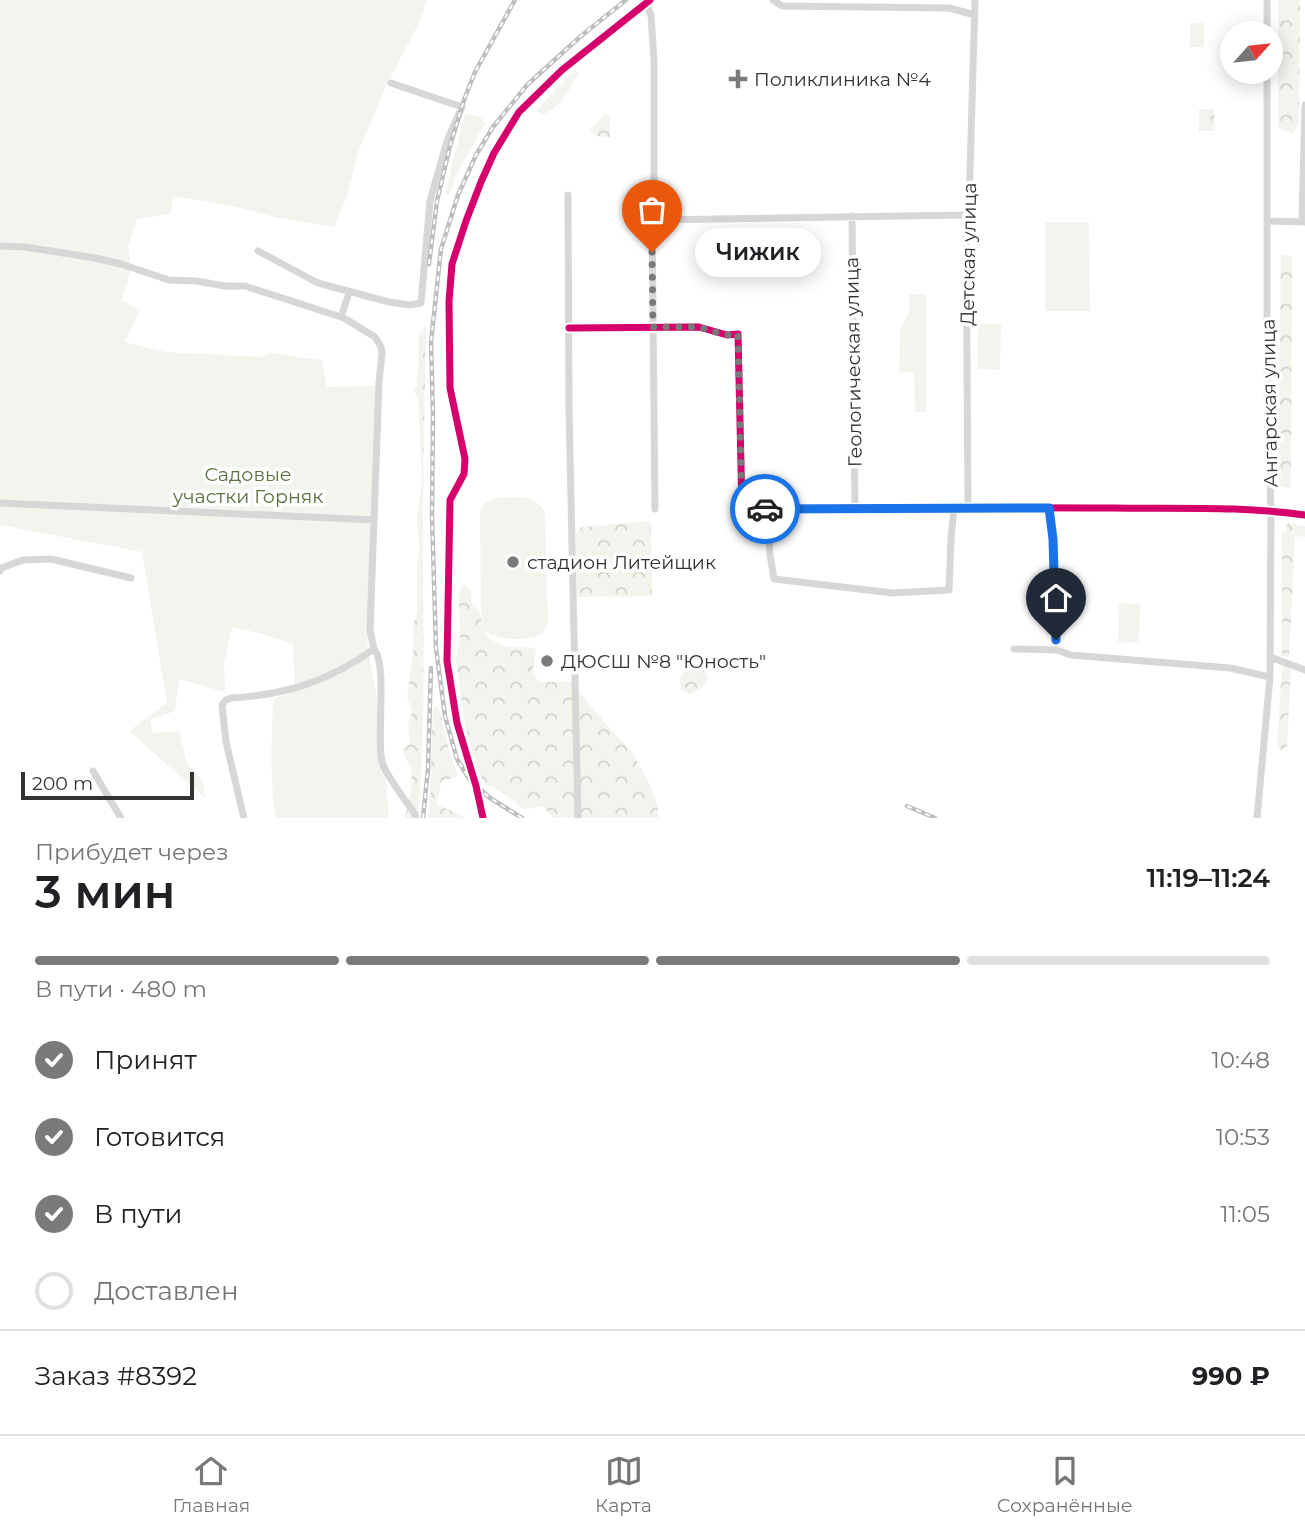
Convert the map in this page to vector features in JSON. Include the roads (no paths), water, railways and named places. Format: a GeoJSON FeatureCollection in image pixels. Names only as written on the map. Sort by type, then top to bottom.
{"type":"FeatureCollection","features":[{"type":"Feature","properties":{"kind":"street"},"geometry":{"type":"LineString","coordinates":[[773,0],[782,6],[949,8],[975,15]]}},
{"type":"Feature","properties":{"kind":"street","name":"Детская улица"},"geometry":{"type":"LineString","coordinates":[[968,507],[966,215],[969,206],[975,0]]}},
{"type":"Feature","properties":{"kind":"street"},"geometry":{"type":"LineString","coordinates":[[1267,0],[1267,21]]}},
{"type":"Feature","properties":{"kind":"street"},"geometry":{"type":"LineString","coordinates":[[483,818],[457,723],[447,661],[450,500],[464,474],[465,459],[450,388],[449,301],[452,264],[490,163],[519,112],[562,70],[648,2],[654,60],[652,220],[655,509]]}},
{"type":"Feature","properties":{"kind":"street"},"geometry":{"type":"LineString","coordinates":[[258,251],[318,283],[349,293],[410,305],[421,303],[430,201],[447,141],[462,107],[391,83]]}},
{"type":"Feature","properties":{"kind":"street","name":"Ангарская улица"},"geometry":{"type":"LineString","coordinates":[[1257,818],[1270,677],[1267,84]]}},
{"type":"Feature","properties":{"kind":"street"},"geometry":{"type":"LineString","coordinates":[[1268,221],[1303,222],[1305,105]]}},
{"type":"Feature","properties":{"kind":"street"},"geometry":{"type":"LineString","coordinates":[[568,195],[578,818]]}},
{"type":"Feature","properties":{"kind":"street"},"geometry":{"type":"LineString","coordinates":[[652,220],[966,215]]}},
{"type":"Feature","properties":{"kind":"street","name":"Геологическая улица"},"geometry":{"type":"LineString","coordinates":[[852,216],[855,508]]}},
{"type":"Feature","properties":{"kind":"street"},"geometry":{"type":"LineString","coordinates":[[0,246],[25,247],[95,258],[169,280],[246,286],[341,317],[375,337],[381,347],[370,629],[380,671],[382,764],[416,814],[416,818]]}},
{"type":"Feature","properties":{"kind":"street"},"geometry":{"type":"LineString","coordinates":[[341,317],[349,293]]}},
{"type":"Feature","properties":{"kind":"street"},"geometry":{"type":"LineString","coordinates":[[569,328],[699,327],[726,335],[738,334],[742,509],[968,507],[1271,510],[1305,515]]}},
{"type":"Feature","properties":{"kind":"street"},"geometry":{"type":"LineString","coordinates":[[0,503],[374,520]]}},
{"type":"Feature","properties":{"kind":"street"},"geometry":{"type":"LineString","coordinates":[[767,509],[774,579],[893,593],[949,590],[954,508]]}},
{"type":"Feature","properties":{"kind":"street"},"geometry":{"type":"LineString","coordinates":[[1049,508],[1053,539],[1056,640]]}},
{"type":"Feature","properties":{"kind":"street"},"geometry":{"type":"LineString","coordinates":[[0,571],[1,568],[23,559],[51,559],[131,578]]}},
{"type":"Feature","properties":{"kind":"street"},"geometry":{"type":"LineString","coordinates":[[244,818],[226,742],[222,705],[231,698],[267,695],[309,685],[351,665],[374,649]]}},
{"type":"Feature","properties":{"kind":"street"},"geometry":{"type":"LineString","coordinates":[[1014,649],[1057,650],[1071,654],[1230,668],[1270,677]]}},
{"type":"Feature","properties":{"kind":"street"},"geometry":{"type":"LineString","coordinates":[[1270,657],[1305,670]]}},
{"type":"Feature","properties":{"kind":"street"},"geometry":{"type":"LineString","coordinates":[[93,771],[121,818]]}},
{"type":"Feature","properties":{"kind":"railway"},"geometry":{"type":"LineString","coordinates":[[429,264],[437,201],[464,100],[475,72],[515,0]]}},
{"type":"Feature","properties":{"kind":"railway"},"geometry":{"type":"LineString","coordinates":[[522,818],[490,798],[470,780],[457,759],[445,716],[436,648],[432,516],[431,342],[441,249],[458,195],[476,155],[493,127],[527,85],[626,0]]}},
{"type":"Feature","properties":{"kind":"railway"},"geometry":{"type":"LineString","coordinates":[[423,818],[428,769],[431,668]]}},
{"type":"Feature","properties":{"kind":"railway"},"geometry":{"type":"LineString","coordinates":[[907,806],[935,818]]}},
{"type":"Feature","properties":{"kind":"place","name":"Поликлиника №4"},"geometry":{"type":"Point","coordinates":[738,79]}},
{"type":"Feature","properties":{"kind":"place","name":"Чижик"},"geometry":{"type":"Point","coordinates":[652,252]}},
{"type":"Feature","properties":{"kind":"place","name":"стадион Литейщик"},"geometry":{"type":"Point","coordinates":[513,562]}},
{"type":"Feature","properties":{"kind":"place","name":"ДЮСШ №8 \"Юность\""},"geometry":{"type":"Point","coordinates":[547,661]}},
{"type":"Feature","properties":{"kind":"park label","name":"Садовые участки Горняк"},"geometry":{"type":"Point","coordinates":[248,485]}}]}
